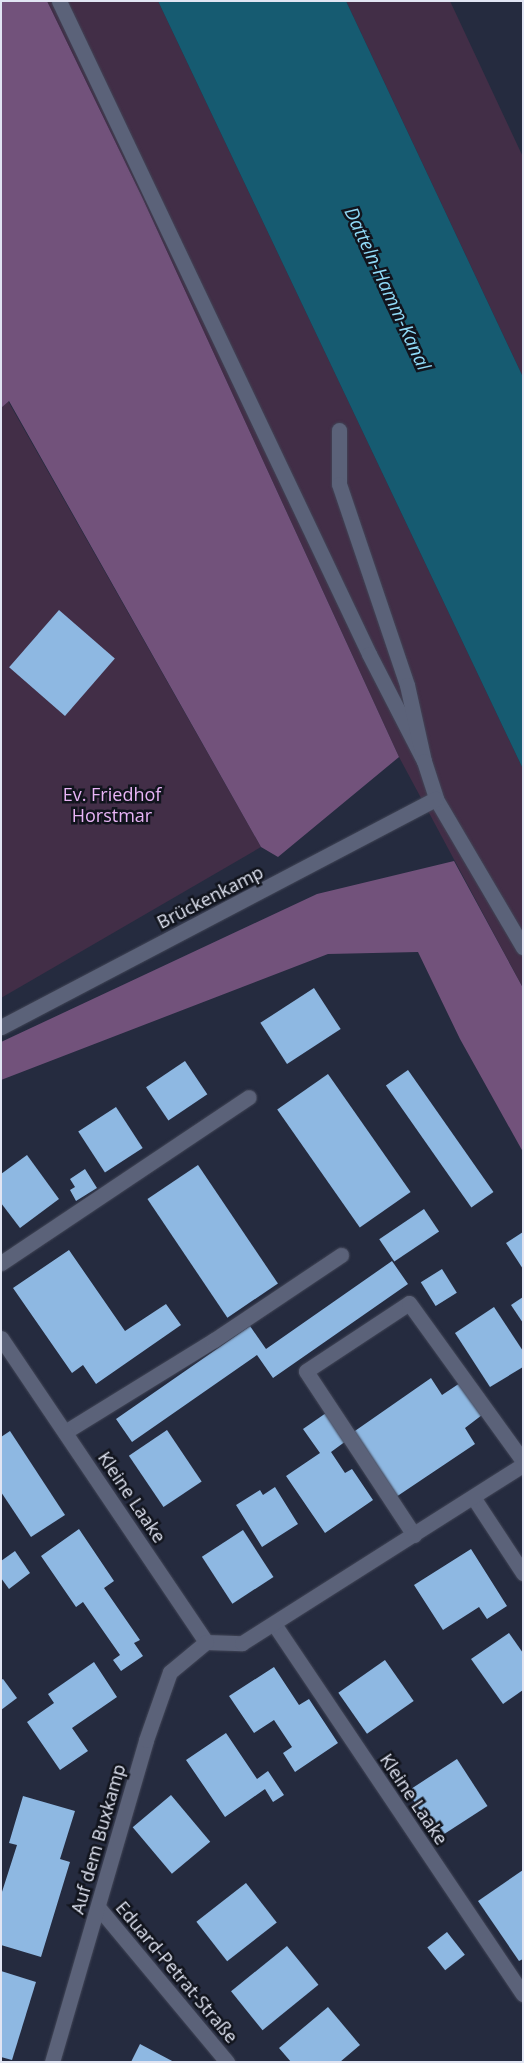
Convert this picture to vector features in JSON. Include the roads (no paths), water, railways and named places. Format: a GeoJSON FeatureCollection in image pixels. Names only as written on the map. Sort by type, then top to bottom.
{"type":"FeatureCollection","features":[{"type":"Feature","properties":{"kind":"street"},"geometry":{"type":"LineString","coordinates":[[59,1],[369,654],[424,761]]}},
{"type":"Feature","properties":{"kind":"street"},"geometry":{"type":"LineString","coordinates":[[339,430],[339,484],[407,685],[424,761],[436,799],[523,947]]}},
{"type":"Feature","properties":{"kind":"street","name":"Brückenkamp"},"geometry":{"type":"LineString","coordinates":[[1,1027],[436,799]]}},
{"type":"Feature","properties":{"kind":"street"},"geometry":{"type":"LineString","coordinates":[[1,1263],[249,1097]]}},
{"type":"Feature","properties":{"kind":"street"},"geometry":{"type":"LineString","coordinates":[[66,1432],[214,1340],[341,1256]]}},
{"type":"Feature","properties":{"kind":"street"},"geometry":{"type":"LineString","coordinates":[[414,1535],[306,1371],[409,1303],[523,1460]]}},
{"type":"Feature","properties":{"kind":"street","name":"Kleine Laake"},"geometry":{"type":"LineString","coordinates":[[1,1338],[206,1642]]}},
{"type":"Feature","properties":{"kind":"street"},"geometry":{"type":"LineString","coordinates":[[206,1642],[242,1643],[523,1465]]}},
{"type":"Feature","properties":{"kind":"street"},"geometry":{"type":"LineString","coordinates":[[473,1497],[523,1573]]}},
{"type":"Feature","properties":{"kind":"street","name":"Kleine Laake"},"geometry":{"type":"LineString","coordinates":[[274,1624],[523,1994]]}},
{"type":"Feature","properties":{"kind":"street","name":"Auf dem Buxkamp"},"geometry":{"type":"LineString","coordinates":[[52,2062],[146,1740],[170,1672],[206,1642]]}},
{"type":"Feature","properties":{"kind":"street","name":"Eduard-Petrat-Straße"},"geometry":{"type":"LineString","coordinates":[[98,1907],[227,2062]]}},
{"type":"Feature","properties":{"kind":"water","name":"Datteln-Hamm-Kanal"},"geometry":{"type":"Polygon","coordinates":[[[158,1],[346,1],[523,377],[523,769],[158,1]]]}},
{"type":"Feature","properties":{"kind":"park label","name":"Ev. Friedhof Horstmar"},"geometry":{"type":"Point","coordinates":[112,805]}}]}
